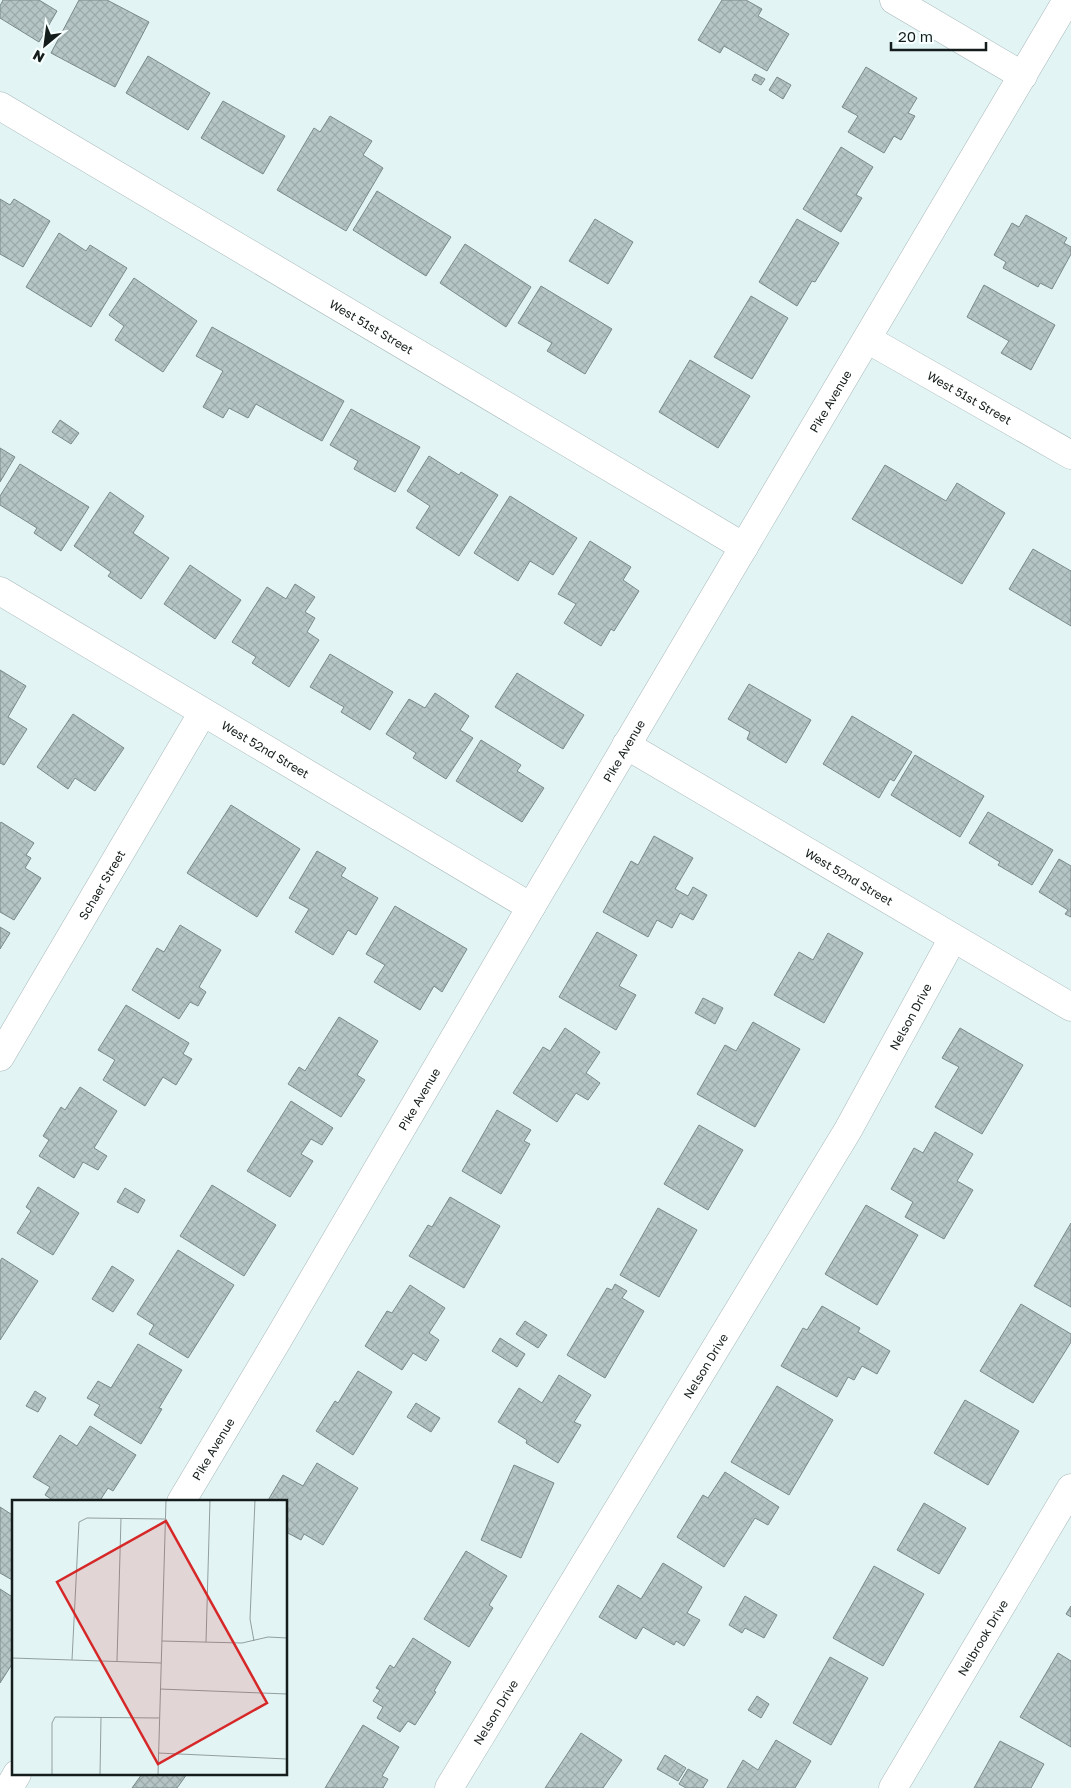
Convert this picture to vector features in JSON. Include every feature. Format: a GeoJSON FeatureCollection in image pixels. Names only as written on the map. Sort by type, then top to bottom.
{"type":"FeatureCollection","features":[{"type":"Feature","properties":{"kind":"street"},"geometry":{"type":"LineString","coordinates":[[894,0],[1023,76]]}},
{"type":"Feature","properties":{"kind":"street","name":"Pike Avenue"},"geometry":{"type":"LineString","coordinates":[[182,1500],[530,907],[1067,0]]}},
{"type":"Feature","properties":{"kind":"street","name":"West 51st Street"},"geometry":{"type":"LineString","coordinates":[[0,106],[744,547]]}},
{"type":"Feature","properties":{"kind":"street","name":"West 51st Street"},"geometry":{"type":"LineString","coordinates":[[867,339],[1071,455]]}},
{"type":"Feature","properties":{"kind":"street","name":"West 52nd Street"},"geometry":{"type":"LineString","coordinates":[[0,591],[530,907]]}},
{"type":"Feature","properties":{"kind":"street","name":"Schaer Street"},"geometry":{"type":"LineString","coordinates":[[0,1057],[203,712]]}},
{"type":"Feature","properties":{"kind":"street","name":"West 52nd Street"},"geometry":{"type":"LineString","coordinates":[[626,745],[1071,1007]]}},
{"type":"Feature","properties":{"kind":"street","name":"Nelson Drive"},"geometry":{"type":"LineString","coordinates":[[449,1788],[848,1130],[953,938]]}},
{"type":"Feature","properties":{"kind":"street","name":"Nelbrook Drive"},"geometry":{"type":"LineString","coordinates":[[893,1788],[1071,1488]]}},
{"type":"Feature","properties":{"kind":"street"},"geometry":{"type":"LineString","coordinates":[[9,1788],[16,1776]]}},
{"type":"Feature","properties":{"kind":"building"},"geometry":{"type":"Polygon","coordinates":[[[3,0],[39,0],[57,11],[39,42],[0,18],[0,6],[3,0]]]}},
{"type":"Feature","properties":{"kind":"building"},"geometry":{"type":"Polygon","coordinates":[[[79,0],[107,0],[149,22],[115,87],[51,53],[79,0]]]}},
{"type":"Feature","properties":{"kind":"building"},"geometry":{"type":"Polygon","coordinates":[[[722,0],[746,0],[762,9],[758,16],[789,34],[767,71],[724,46],[720,53],[698,40],[722,0]]]}},
{"type":"Feature","properties":{"kind":"building"},"geometry":{"type":"Polygon","coordinates":[[[148,56],[210,93],[188,130],[126,93],[148,56]]]}},
{"type":"Feature","properties":{"kind":"building"},"geometry":{"type":"Polygon","coordinates":[[[866,67],[917,98],[908,113],[915,116],[901,140],[894,136],[884,153],[848,132],[858,116],[842,107],[866,67]]]}},
{"type":"Feature","properties":{"kind":"building"},"geometry":{"type":"Polygon","coordinates":[[[755,74],[765,79],[761,85],[752,80],[755,74]]]}},
{"type":"Feature","properties":{"kind":"building"},"geometry":{"type":"Polygon","coordinates":[[[777,77],[791,85],[783,99],[769,90],[777,77]]]}},
{"type":"Feature","properties":{"kind":"building"},"geometry":{"type":"Polygon","coordinates":[[[223,101],[285,136],[263,174],[201,138],[223,101]]]}},
{"type":"Feature","properties":{"kind":"building"},"geometry":{"type":"Polygon","coordinates":[[[330,116],[372,141],[363,155],[383,168],[346,231],[277,190],[314,128],[320,132],[330,116]]]}},
{"type":"Feature","properties":{"kind":"building"},"geometry":{"type":"Polygon","coordinates":[[[841,147],[873,167],[856,195],[862,198],[841,232],[803,209],[841,147]]]}},
{"type":"Feature","properties":{"kind":"building"},"geometry":{"type":"Polygon","coordinates":[[[377,191],[451,237],[426,276],[353,230],[377,191]]]}},
{"type":"Feature","properties":{"kind":"building"},"geometry":{"type":"Polygon","coordinates":[[[0,199],[10,205],[14,199],[50,221],[23,267],[0,254],[0,199]]]}},
{"type":"Feature","properties":{"kind":"building"},"geometry":{"type":"Polygon","coordinates":[[[1026,215],[1067,238],[1064,243],[1071,247],[1071,254],[1052,289],[1040,283],[1038,287],[1003,268],[1006,262],[994,255],[1012,223],[1019,227],[1026,215]]]}},
{"type":"Feature","properties":{"kind":"building"},"geometry":{"type":"Polygon","coordinates":[[[595,219],[633,242],[608,284],[569,261],[595,219]]]}},
{"type":"Feature","properties":{"kind":"building"},"geometry":{"type":"Polygon","coordinates":[[[797,219],[839,243],[815,282],[812,281],[797,306],[759,282],[797,219]]]}},
{"type":"Feature","properties":{"kind":"building"},"geometry":{"type":"Polygon","coordinates":[[[59,233],[86,251],[90,245],[127,268],[91,327],[26,287],[59,233]]]}},
{"type":"Feature","properties":{"kind":"building"},"geometry":{"type":"Polygon","coordinates":[[[465,244],[531,287],[506,327],[440,283],[465,244]]]}},
{"type":"Feature","properties":{"kind":"building"},"geometry":{"type":"Polygon","coordinates":[[[134,278],[197,321],[163,372],[115,340],[124,326],[109,315],[134,278]]]}},
{"type":"Feature","properties":{"kind":"building"},"geometry":{"type":"Polygon","coordinates":[[[984,285],[1055,325],[1031,370],[1001,353],[1009,341],[967,317],[984,285]]]}},
{"type":"Feature","properties":{"kind":"building"},"geometry":{"type":"Polygon","coordinates":[[[541,286],[612,329],[585,374],[547,351],[552,343],[518,323],[541,286]]]}},
{"type":"Feature","properties":{"kind":"building"},"geometry":{"type":"Polygon","coordinates":[[[751,296],[788,318],[752,379],[714,357],[751,296]]]}},
{"type":"Feature","properties":{"kind":"building"},"geometry":{"type":"Polygon","coordinates":[[[212,327],[344,401],[322,441],[256,404],[248,418],[229,408],[223,418],[203,407],[223,371],[196,356],[212,327]]]}},
{"type":"Feature","properties":{"kind":"building"},"geometry":{"type":"Polygon","coordinates":[[[690,360],[750,396],[718,448],[659,412],[690,360]]]}},
{"type":"Feature","properties":{"kind":"building"},"geometry":{"type":"Polygon","coordinates":[[[351,409],[420,447],[395,492],[354,469],[358,461],[330,445],[351,409]]]}},
{"type":"Feature","properties":{"kind":"building"},"geometry":{"type":"Polygon","coordinates":[[[60,420],[79,433],[71,444],[52,432],[60,420]]]}},
{"type":"Feature","properties":{"kind":"building"},"geometry":{"type":"Polygon","coordinates":[[[0,448],[15,457],[0,482],[0,448]]]}},
{"type":"Feature","properties":{"kind":"building"},"geometry":{"type":"Polygon","coordinates":[[[429,456],[459,475],[461,472],[498,495],[459,556],[416,528],[430,506],[407,491],[429,456]]]}},
{"type":"Feature","properties":{"kind":"building"},"geometry":{"type":"Polygon","coordinates":[[[20,464],[89,507],[61,551],[34,533],[37,528],[0,505],[0,496],[20,464]]]}},
{"type":"Feature","properties":{"kind":"building"},"geometry":{"type":"Polygon","coordinates":[[[885,465],[946,501],[957,483],[1005,513],[962,584],[852,519],[885,465]]]}},
{"type":"Feature","properties":{"kind":"building"},"geometry":{"type":"Polygon","coordinates":[[[110,492],[144,516],[133,533],[169,558],[141,599],[108,576],[111,572],[74,546],[110,492]]]}},
{"type":"Feature","properties":{"kind":"building"},"geometry":{"type":"Polygon","coordinates":[[[510,496],[577,538],[553,575],[530,561],[518,581],[474,553],[510,496]]]}},
{"type":"Feature","properties":{"kind":"building"},"geometry":{"type":"Polygon","coordinates":[[[590,541],[631,567],[623,580],[639,591],[614,631],[611,629],[601,646],[564,623],[576,604],[558,594],[590,541]]]}},
{"type":"Feature","properties":{"kind":"building"},"geometry":{"type":"Polygon","coordinates":[[[1033,549],[1071,571],[1071,626],[1009,589],[1033,549]]]}},
{"type":"Feature","properties":{"kind":"building"},"geometry":{"type":"Polygon","coordinates":[[[190,565],[241,600],[215,639],[164,604],[190,565]]]}},
{"type":"Feature","properties":{"kind":"building"},"geometry":{"type":"Polygon","coordinates":[[[295,584],[315,597],[305,612],[315,618],[307,632],[319,640],[289,687],[252,663],[256,657],[232,642],[267,587],[286,599],[295,584]]]}},
{"type":"Feature","properties":{"kind":"building"},"geometry":{"type":"Polygon","coordinates":[[[330,654],[393,692],[370,730],[341,712],[344,707],[310,687],[330,654]]]}},
{"type":"Feature","properties":{"kind":"building"},"geometry":{"type":"Polygon","coordinates":[[[0,670],[26,686],[8,717],[27,729],[4,765],[0,763],[0,670]]]}},
{"type":"Feature","properties":{"kind":"building"},"geometry":{"type":"Polygon","coordinates":[[[517,673],[584,715],[563,749],[495,707],[517,673]]]}},
{"type":"Feature","properties":{"kind":"building"},"geometry":{"type":"Polygon","coordinates":[[[749,684],[811,720],[786,763],[747,739],[750,732],[728,719],[749,684]]]}},
{"type":"Feature","properties":{"kind":"building"},"geometry":{"type":"Polygon","coordinates":[[[435,693],[469,716],[460,730],[473,738],[446,779],[413,758],[416,753],[386,734],[409,699],[425,708],[435,693]]]}},
{"type":"Feature","properties":{"kind":"building"},"geometry":{"type":"Polygon","coordinates":[[[73,714],[124,748],[95,791],[75,778],[68,789],[37,767],[73,714]]]}},
{"type":"Feature","properties":{"kind":"building"},"geometry":{"type":"Polygon","coordinates":[[[852,716],[912,752],[894,781],[890,779],[879,798],[823,764],[852,716]]]}},
{"type":"Feature","properties":{"kind":"building"},"geometry":{"type":"Polygon","coordinates":[[[481,740],[521,765],[517,771],[544,788],[522,822],[456,781],[481,740]]]}},
{"type":"Feature","properties":{"kind":"building"},"geometry":{"type":"Polygon","coordinates":[[[915,755],[984,796],[960,837],[891,795],[915,755]]]}},
{"type":"Feature","properties":{"kind":"building"},"geometry":{"type":"Polygon","coordinates":[[[231,805],[300,849],[257,917],[187,873],[231,805]]]}},
{"type":"Feature","properties":{"kind":"building"},"geometry":{"type":"Polygon","coordinates":[[[988,812],[1053,850],[1032,885],[998,865],[1000,862],[969,843],[988,812]]]}},
{"type":"Feature","properties":{"kind":"building"},"geometry":{"type":"Polygon","coordinates":[[[1,822],[34,843],[26,855],[31,858],[25,868],[41,878],[14,920],[0,912],[1,822]]]}},
{"type":"Feature","properties":{"kind":"building"},"geometry":{"type":"Polygon","coordinates":[[[654,836],[693,858],[675,889],[688,896],[693,887],[707,895],[693,920],[680,913],[672,928],[657,920],[648,937],[603,912],[631,861],[638,865],[654,836]]]}},
{"type":"Feature","properties":{"kind":"building"},"geometry":{"type":"Polygon","coordinates":[[[317,851],[346,868],[341,876],[378,898],[356,935],[348,930],[333,955],[295,932],[309,909],[289,898],[317,851]]]}},
{"type":"Feature","properties":{"kind":"building"},"geometry":{"type":"Polygon","coordinates":[[[1059,859],[1071,866],[1071,917],[1065,914],[1068,910],[1039,892],[1059,859]]]}},
{"type":"Feature","properties":{"kind":"building"},"geometry":{"type":"Polygon","coordinates":[[[395,906],[467,949],[442,992],[434,986],[420,1010],[374,982],[385,965],[366,954],[395,906]]]}},
{"type":"Feature","properties":{"kind":"building"},"geometry":{"type":"Polygon","coordinates":[[[180,925],[221,950],[199,987],[206,992],[198,1006],[190,1002],[179,1019],[132,990],[157,948],[164,952],[180,925]]]}},
{"type":"Feature","properties":{"kind":"building"},"geometry":{"type":"Polygon","coordinates":[[[0,927],[10,933],[0,949],[0,927]]]}},
{"type":"Feature","properties":{"kind":"building"},"geometry":{"type":"Polygon","coordinates":[[[597,932],[637,955],[619,986],[636,995],[616,1030],[559,997],[597,932]]]}},
{"type":"Feature","properties":{"kind":"building"},"geometry":{"type":"Polygon","coordinates":[[[828,933],[863,953],[824,1023],[774,995],[799,952],[813,960],[828,933]]]}},
{"type":"Feature","properties":{"kind":"building"},"geometry":{"type":"Polygon","coordinates":[[[703,998],[723,1008],[715,1024],[695,1013],[703,998]]]}},
{"type":"Feature","properties":{"kind":"building"},"geometry":{"type":"Polygon","coordinates":[[[126,1005],[189,1043],[183,1054],[192,1059],[176,1085],[163,1077],[145,1106],[103,1080],[115,1060],[98,1050],[126,1005]]]}},
{"type":"Feature","properties":{"kind":"building"},"geometry":{"type":"Polygon","coordinates":[[[339,1017],[378,1041],[357,1075],[365,1080],[341,1117],[288,1084],[299,1067],[305,1071],[339,1017]]]}},
{"type":"Feature","properties":{"kind":"building"},"geometry":{"type":"Polygon","coordinates":[[[753,1022],[800,1049],[755,1127],[697,1094],[725,1045],[736,1051],[753,1022]]]}},
{"type":"Feature","properties":{"kind":"building"},"geometry":{"type":"Polygon","coordinates":[[[565,1028],[600,1052],[586,1073],[600,1083],[588,1100],[576,1093],[557,1122],[513,1093],[543,1047],[550,1051],[565,1028]]]}},
{"type":"Feature","properties":{"kind":"building"},"geometry":{"type":"Polygon","coordinates":[[[960,1028],[1023,1065],[982,1134],[935,1107],[959,1067],[942,1058],[960,1028]]]}},
{"type":"Feature","properties":{"kind":"building"},"geometry":{"type":"Polygon","coordinates":[[[80,1087],[117,1111],[94,1148],[107,1156],[98,1170],[83,1162],[74,1178],[39,1156],[49,1140],[43,1136],[61,1107],[65,1110],[80,1087]]]}},
{"type":"Feature","properties":{"kind":"building"},"geometry":{"type":"Polygon","coordinates":[[[291,1101],[333,1128],[322,1145],[311,1139],[301,1154],[313,1161],[290,1197],[247,1171],[291,1101]]]}},
{"type":"Feature","properties":{"kind":"building"},"geometry":{"type":"Polygon","coordinates":[[[497,1110],[531,1130],[524,1141],[530,1144],[501,1194],[462,1171],[497,1110]]]}},
{"type":"Feature","properties":{"kind":"building"},"geometry":{"type":"Polygon","coordinates":[[[699,1125],[743,1150],[708,1210],[664,1184],[699,1125]]]}},
{"type":"Feature","properties":{"kind":"building"},"geometry":{"type":"Polygon","coordinates":[[[935,1132],[973,1154],[957,1181],[973,1190],[944,1239],[905,1217],[913,1202],[891,1189],[914,1148],[923,1153],[935,1132]]]}},
{"type":"Feature","properties":{"kind":"building"},"geometry":{"type":"Polygon","coordinates":[[[212,1185],[276,1225],[244,1276],[180,1236],[212,1185]]]}},
{"type":"Feature","properties":{"kind":"building"},"geometry":{"type":"Polygon","coordinates":[[[38,1187],[79,1213],[53,1255],[17,1233],[31,1211],[26,1207],[38,1187]]]}},
{"type":"Feature","properties":{"kind":"building"},"geometry":{"type":"Polygon","coordinates":[[[125,1188],[145,1200],[138,1213],[117,1202],[125,1188]]]}},
{"type":"Feature","properties":{"kind":"building"},"geometry":{"type":"Polygon","coordinates":[[[450,1197],[500,1226],[464,1288],[409,1256],[428,1225],[432,1227],[450,1197]]]}},
{"type":"Feature","properties":{"kind":"building"},"geometry":{"type":"Polygon","coordinates":[[[866,1205],[918,1235],[877,1305],[825,1274],[866,1205]]]}},
{"type":"Feature","properties":{"kind":"building"},"geometry":{"type":"Polygon","coordinates":[[[658,1208],[697,1230],[659,1297],[620,1275],[658,1208]]]}},
{"type":"Feature","properties":{"kind":"building"},"geometry":{"type":"Polygon","coordinates":[[[1071,1223],[1071,1307],[1034,1286],[1071,1223]]]}},
{"type":"Feature","properties":{"kind":"building"},"geometry":{"type":"Polygon","coordinates":[[[178,1250],[234,1285],[188,1358],[149,1334],[154,1325],[137,1314],[178,1250]]]}},
{"type":"Feature","properties":{"kind":"building"},"geometry":{"type":"Polygon","coordinates":[[[2,1258],[38,1281],[0,1340],[0,1261],[2,1258]]]}},
{"type":"Feature","properties":{"kind":"building"},"geometry":{"type":"Polygon","coordinates":[[[112,1266],[134,1280],[113,1312],[92,1299],[112,1266]]]}},
{"type":"Feature","properties":{"kind":"building"},"geometry":{"type":"Polygon","coordinates":[[[615,1284],[627,1291],[622,1298],[644,1311],[605,1378],[567,1355],[607,1288],[612,1290],[615,1284]]]}},
{"type":"Feature","properties":{"kind":"building"},"geometry":{"type":"Polygon","coordinates":[[[410,1285],[445,1308],[429,1333],[439,1340],[426,1361],[413,1353],[402,1370],[365,1346],[387,1311],[392,1313],[410,1285]]]}},
{"type":"Feature","properties":{"kind":"building"},"geometry":{"type":"Polygon","coordinates":[[[1021,1304],[1071,1334],[1071,1342],[1033,1403],[980,1371],[1021,1304]]]}},
{"type":"Feature","properties":{"kind":"building"},"geometry":{"type":"Polygon","coordinates":[[[822,1306],[860,1328],[858,1332],[890,1351],[877,1374],[862,1366],[854,1380],[848,1377],[837,1397],[781,1366],[803,1328],[807,1330],[822,1306]]]}},
{"type":"Feature","properties":{"kind":"building"},"geometry":{"type":"Polygon","coordinates":[[[525,1321],[547,1335],[538,1348],[516,1334],[525,1321]]]}},
{"type":"Feature","properties":{"kind":"building"},"geometry":{"type":"Polygon","coordinates":[[[500,1338],[525,1354],[517,1367],[492,1351],[500,1338]]]}},
{"type":"Feature","properties":{"kind":"building"},"geometry":{"type":"Polygon","coordinates":[[[138,1344],[182,1370],[159,1408],[162,1409],[141,1444],[94,1415],[100,1405],[87,1398],[98,1381],[111,1388],[138,1344]]]}},
{"type":"Feature","properties":{"kind":"building"},"geometry":{"type":"Polygon","coordinates":[[[358,1371],[392,1392],[353,1455],[316,1431],[335,1401],[338,1403],[358,1371]]]}},
{"type":"Feature","properties":{"kind":"building"},"geometry":{"type":"Polygon","coordinates":[[[559,1375],[591,1395],[574,1422],[581,1425],[558,1463],[526,1443],[527,1440],[498,1422],[519,1388],[542,1403],[559,1375]]]}},
{"type":"Feature","properties":{"kind":"building"},"geometry":{"type":"Polygon","coordinates":[[[777,1386],[833,1420],[789,1495],[731,1462],[777,1386]]]}},
{"type":"Feature","properties":{"kind":"building"},"geometry":{"type":"Polygon","coordinates":[[[35,1391],[46,1398],[38,1412],[26,1406],[35,1391]]]}},
{"type":"Feature","properties":{"kind":"building"},"geometry":{"type":"Polygon","coordinates":[[[965,1400],[1019,1431],[988,1485],[934,1453],[965,1400]]]}},
{"type":"Feature","properties":{"kind":"building"},"geometry":{"type":"Polygon","coordinates":[[[416,1403],[440,1418],[431,1432],[407,1417],[416,1403]]]}},
{"type":"Feature","properties":{"kind":"building"},"geometry":{"type":"Polygon","coordinates":[[[90,1426],[136,1455],[113,1491],[108,1488],[100,1500],[53,1500],[45,1495],[50,1487],[33,1477],[60,1435],[77,1446],[90,1426]]]}},
{"type":"Feature","properties":{"kind":"building"},"geometry":{"type":"Polygon","coordinates":[[[317,1463],[358,1488],[323,1545],[304,1534],[301,1540],[288,1533],[288,1500],[268,1500],[283,1475],[303,1486],[317,1463]]]}},
{"type":"Feature","properties":{"kind":"building"},"geometry":{"type":"Polygon","coordinates":[[[514,1465],[554,1483],[521,1558],[481,1540],[514,1465]]]}},
{"type":"Feature","properties":{"kind":"building"},"geometry":{"type":"Polygon","coordinates":[[[725,1472],[779,1507],[768,1525],[755,1518],[724,1567],[677,1537],[703,1495],[708,1498],[725,1472]]]}},
{"type":"Feature","properties":{"kind":"building"},"geometry":{"type":"Polygon","coordinates":[[[924,1503],[966,1528],[939,1574],[897,1550],[924,1503]]]}},
{"type":"Feature","properties":{"kind":"building"},"geometry":{"type":"Polygon","coordinates":[[[0,1507],[12,1515],[12,1580],[0,1573],[0,1507]]]}},
{"type":"Feature","properties":{"kind":"building"},"geometry":{"type":"Polygon","coordinates":[[[466,1551],[507,1576],[489,1605],[493,1608],[469,1647],[424,1619],[466,1551]]]}},
{"type":"Feature","properties":{"kind":"building"},"geometry":{"type":"Polygon","coordinates":[[[663,1563],[702,1587],[687,1613],[700,1620],[684,1646],[676,1641],[674,1645],[643,1627],[636,1639],[599,1617],[618,1585],[641,1599],[663,1563]]]}},
{"type":"Feature","properties":{"kind":"building"},"geometry":{"type":"Polygon","coordinates":[[[874,1566],[924,1594],[883,1666],[833,1638],[874,1566]]]}},
{"type":"Feature","properties":{"kind":"building"},"geometry":{"type":"Polygon","coordinates":[[[0,1589],[12,1597],[12,1664],[0,1683],[0,1589]]]}},
{"type":"Feature","properties":{"kind":"building"},"geometry":{"type":"Polygon","coordinates":[[[745,1596],[777,1615],[764,1638],[745,1628],[742,1633],[729,1625],[745,1596]]]}},
{"type":"Feature","properties":{"kind":"building"},"geometry":{"type":"Polygon","coordinates":[[[1071,1606],[1071,1617],[1066,1614],[1071,1606]]]}},
{"type":"Feature","properties":{"kind":"building"},"geometry":{"type":"Polygon","coordinates":[[[413,1638],[451,1662],[434,1691],[436,1692],[415,1725],[408,1721],[400,1732],[377,1718],[383,1707],[373,1701],[380,1690],[376,1688],[390,1665],[394,1668],[413,1638]]]}},
{"type":"Feature","properties":{"kind":"building"},"geometry":{"type":"Polygon","coordinates":[[[1058,1653],[1071,1661],[1071,1747],[1020,1717],[1058,1653]]]}},
{"type":"Feature","properties":{"kind":"building"},"geometry":{"type":"Polygon","coordinates":[[[830,1657],[868,1678],[831,1745],[793,1723],[830,1657]]]}},
{"type":"Feature","properties":{"kind":"building"},"geometry":{"type":"Polygon","coordinates":[[[757,1696],[769,1704],[761,1718],[748,1710],[757,1696]]]}},
{"type":"Feature","properties":{"kind":"building"},"geometry":{"type":"Polygon","coordinates":[[[363,1725],[399,1747],[382,1776],[388,1779],[383,1788],[325,1788],[363,1725]]]}},
{"type":"Feature","properties":{"kind":"building"},"geometry":{"type":"Polygon","coordinates":[[[581,1733],[622,1760],[603,1788],[545,1788],[581,1733]]]}},
{"type":"Feature","properties":{"kind":"building"},"geometry":{"type":"Polygon","coordinates":[[[776,1740],[811,1761],[795,1788],[727,1788],[743,1760],[758,1770],[776,1740]]]}},
{"type":"Feature","properties":{"kind":"building"},"geometry":{"type":"Polygon","coordinates":[[[1000,1741],[1044,1764],[1031,1788],[974,1788],[1000,1741]]]}},
{"type":"Feature","properties":{"kind":"building"},"geometry":{"type":"Polygon","coordinates":[[[665,1755],[686,1768],[678,1781],[657,1769],[665,1755]]]}},
{"type":"Feature","properties":{"kind":"building"},"geometry":{"type":"Polygon","coordinates":[[[688,1769],[708,1780],[703,1788],[686,1788],[679,1784],[688,1769]]]}},
{"type":"Feature","properties":{"kind":"building"},"geometry":{"type":"Polygon","coordinates":[[[141,1776],[186,1776],[177,1788],[132,1788],[141,1776]]]}}]}
